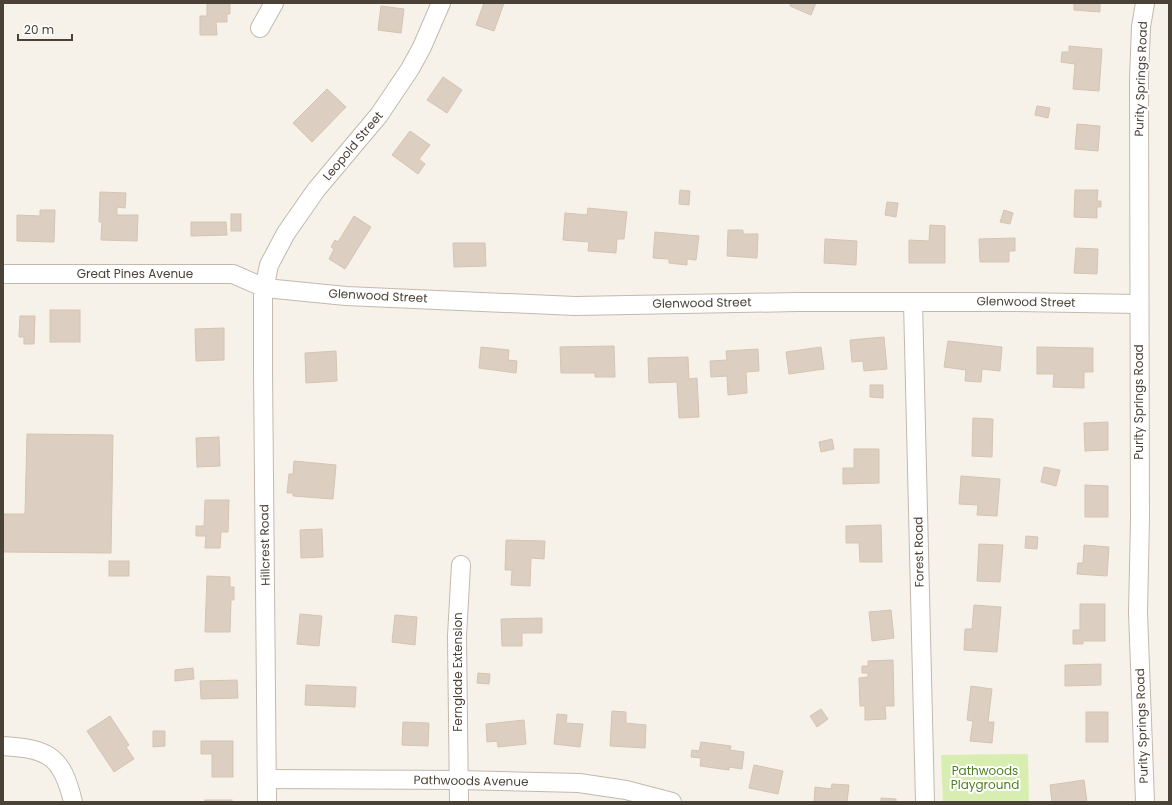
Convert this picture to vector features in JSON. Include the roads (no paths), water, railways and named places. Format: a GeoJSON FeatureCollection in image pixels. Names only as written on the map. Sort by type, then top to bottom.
{"type":"FeatureCollection","features":[{"type":"Feature","properties":{"kind":"street"},"geometry":{"type":"LineString","coordinates":[[260,28],[274,3]]}},
{"type":"Feature","properties":{"kind":"street","name":"Leopold Street"},"geometry":{"type":"LineString","coordinates":[[264,288],[269,265],[286,233],[316,190],[392,97],[422,47],[441,3]]}},
{"type":"Feature","properties":{"kind":"street","name":"Purity Springs Road"},"geometry":{"type":"LineString","coordinates":[[1145,3],[1141,27],[1138,79],[1138,612],[1145,802]]}},
{"type":"Feature","properties":{"kind":"street","name":"Great Pines Avenue"},"geometry":{"type":"LineString","coordinates":[[3,274],[234,274],[264,288]]}},
{"type":"Feature","properties":{"kind":"street","name":"Glenwood Street"},"geometry":{"type":"LineString","coordinates":[[264,288],[346,296],[575,306],[768,302],[1139,304]]}},
{"type":"Feature","properties":{"kind":"street","name":"Hillcrest Road"},"geometry":{"type":"LineString","coordinates":[[264,288],[263,370],[267,802]]}},
{"type":"Feature","properties":{"kind":"street","name":"Forest Road"},"geometry":{"type":"LineString","coordinates":[[913,302],[925,802]]}},
{"type":"Feature","properties":{"kind":"street","name":"Fernglade Extension"},"geometry":{"type":"LineString","coordinates":[[459,802],[457,643],[461,565]]}},
{"type":"Feature","properties":{"kind":"street"},"geometry":{"type":"LineString","coordinates":[[3,746],[38,750],[50,757],[56,762],[65,776],[73,802]]}},
{"type":"Feature","properties":{"kind":"street","name":"Pathwoods Avenue"},"geometry":{"type":"LineString","coordinates":[[267,779],[458,780],[579,783],[626,790],[672,802]]}},
{"type":"Feature","properties":{"kind":"park label","name":"Pathwoods Playground"},"geometry":{"type":"Point","coordinates":[985,778]}}]}
